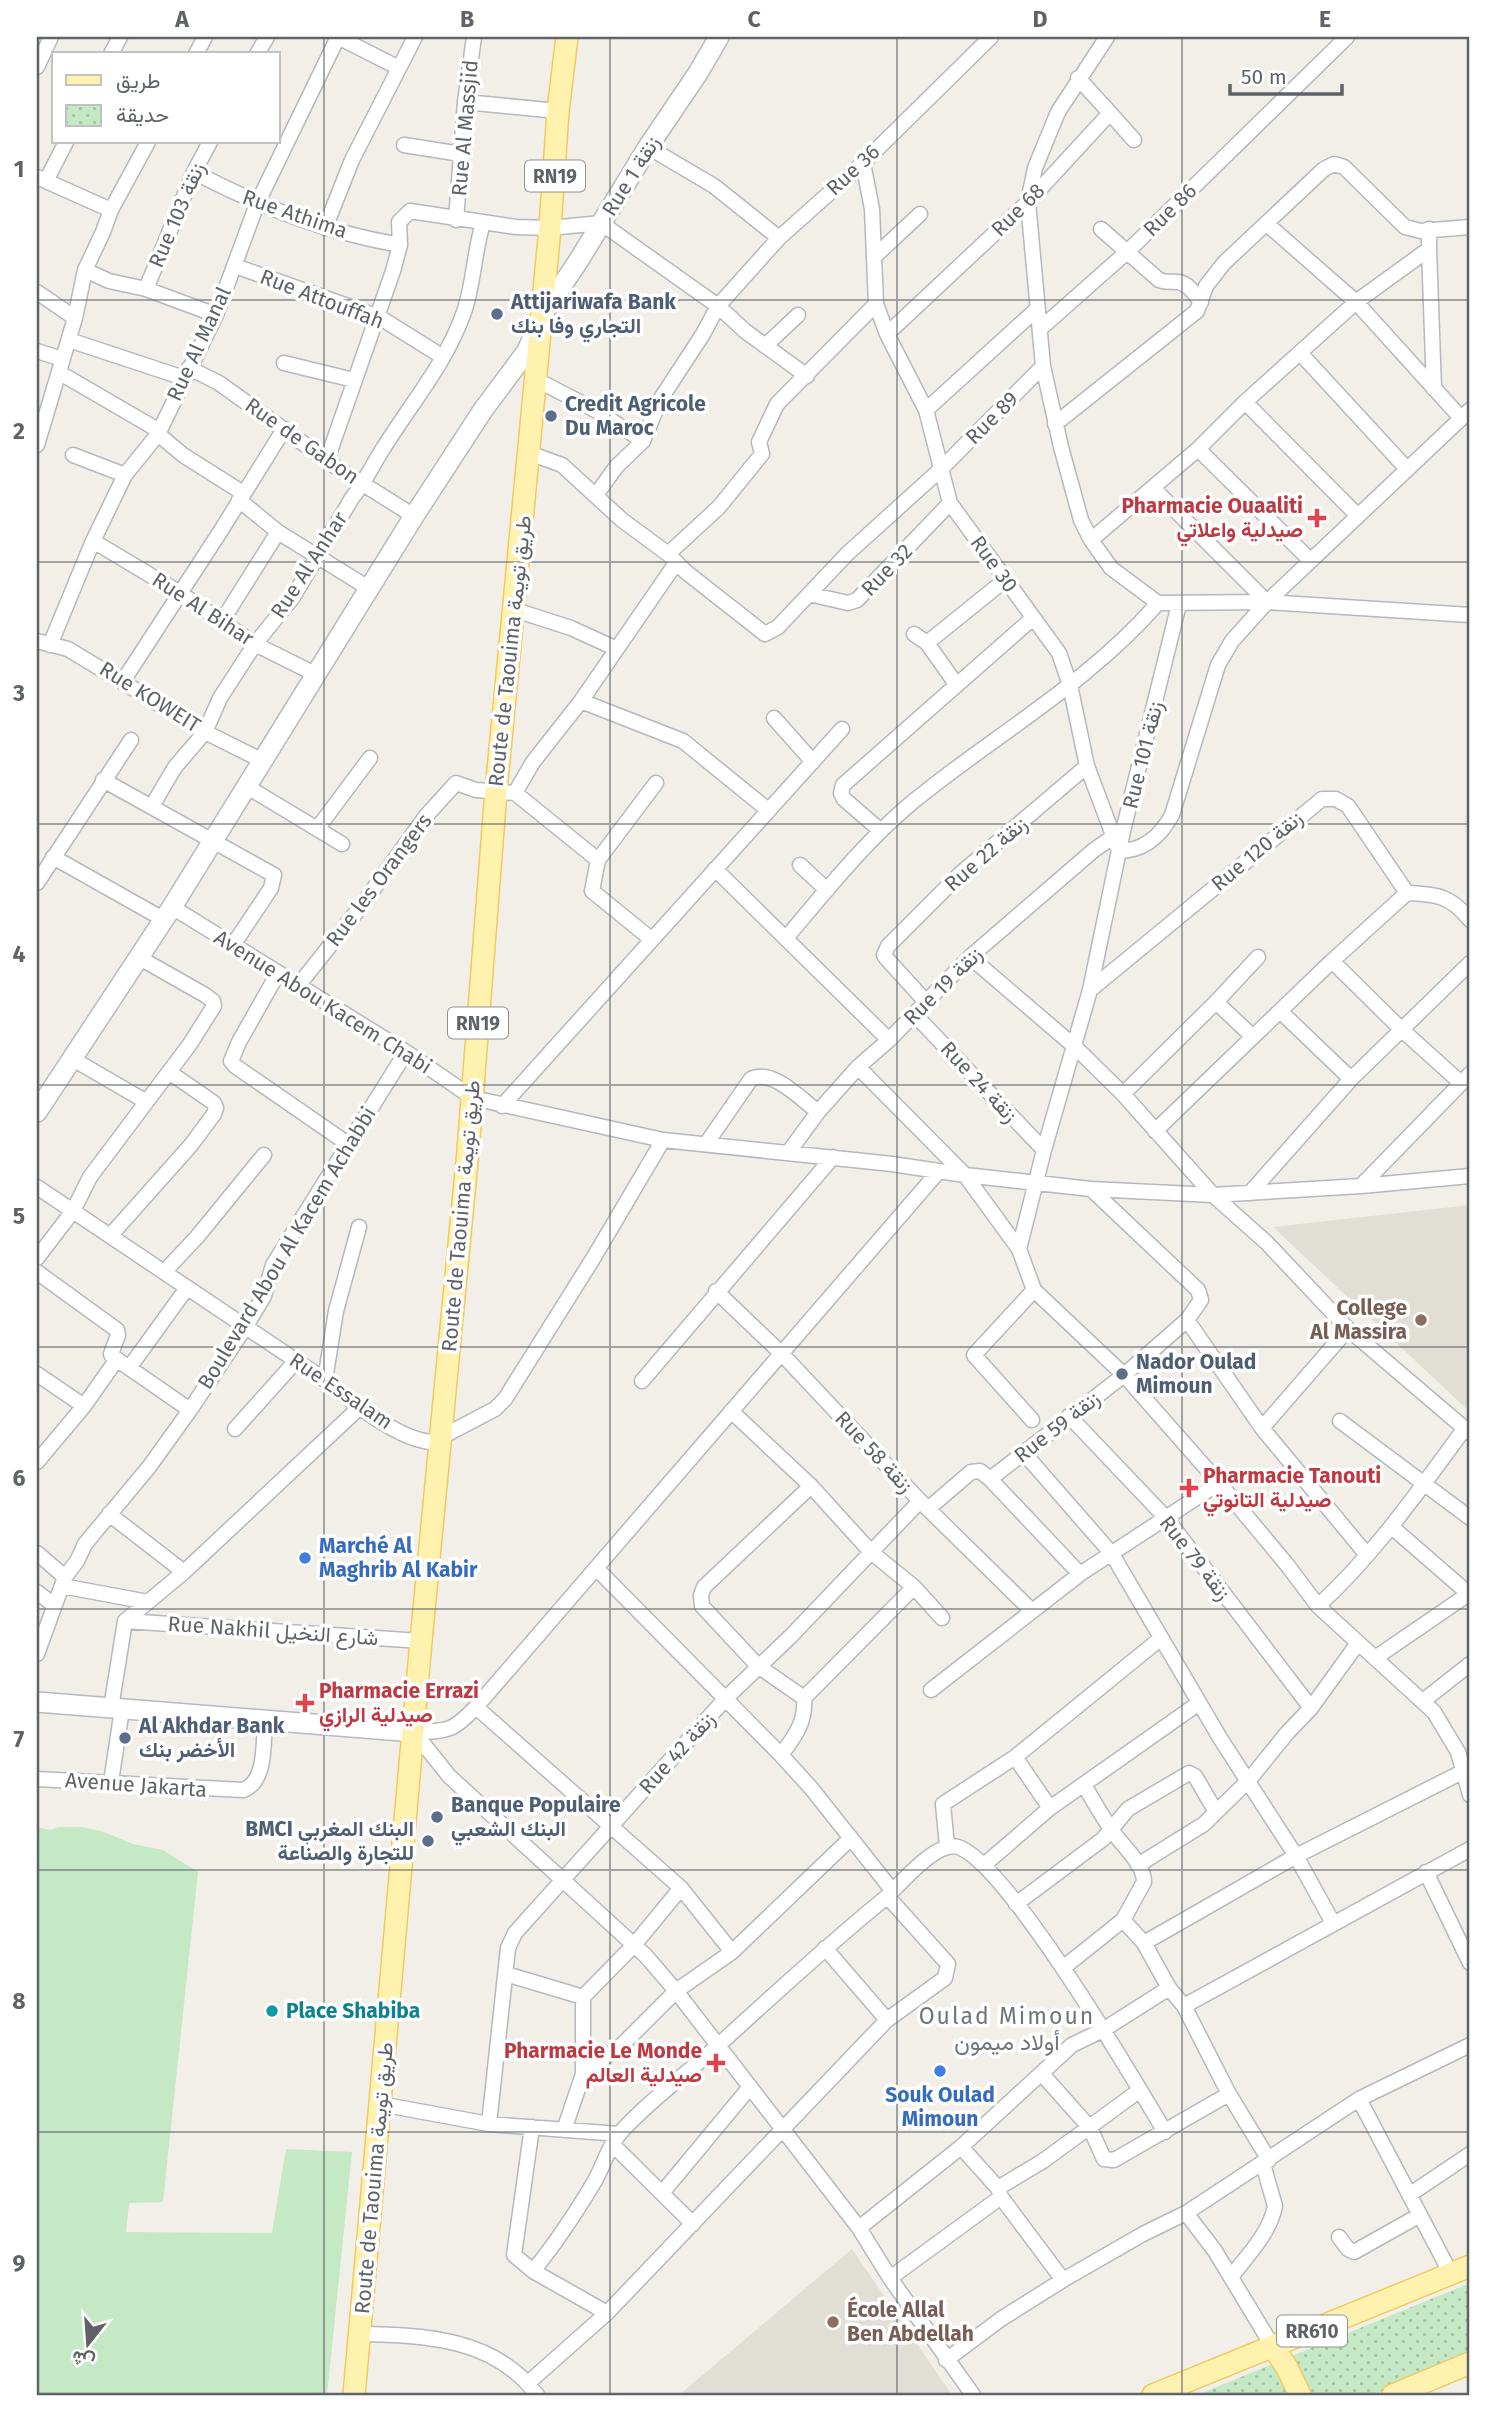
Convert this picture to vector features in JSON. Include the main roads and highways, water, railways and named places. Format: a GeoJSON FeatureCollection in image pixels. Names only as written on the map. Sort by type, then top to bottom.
{"type":"FeatureCollection","features":[{"type":"Feature","properties":{"kind":"main road","name":"Route de Taouima طريق تويمة"},"geometry":{"type":"LineString","coordinates":[[354,2395],[421,1641],[505,792],[514,610],[550,228],[558,111],[567,37]]}},
{"type":"Feature","properties":{"kind":"main road","name":"RR610"},"geometry":{"type":"LineString","coordinates":[[1153,2395],[1461,2270]]}},
{"type":"Feature","properties":{"kind":"main road"},"geometry":{"type":"LineString","coordinates":[[1273,2347],[1300,2395]]}},
{"type":"Feature","properties":{"kind":"main road"},"geometry":{"type":"LineString","coordinates":[[1393,2395],[1470,2363]]}},
{"type":"Feature","properties":{"kind":"place","name":"Attijariwafa Bank التجاري وفا بنك"},"geometry":{"type":"Point","coordinates":[497,314]}},
{"type":"Feature","properties":{"kind":"place","name":"Credit Agricole Du Maroc"},"geometry":{"type":"Point","coordinates":[551,416]}},
{"type":"Feature","properties":{"kind":"place","name":"Pharmacie Ouaaliti صيدلية واعلاتي"},"geometry":{"type":"Point","coordinates":[1317,518]}},
{"type":"Feature","properties":{"kind":"place","name":"College Al Massira"},"geometry":{"type":"Point","coordinates":[1421,1320]}},
{"type":"Feature","properties":{"kind":"place","name":"Nador Oulad Mimoun"},"geometry":{"type":"Point","coordinates":[1122,1374]}},
{"type":"Feature","properties":{"kind":"place","name":"Pharmacie Tanouti صيدلية التانوتي"},"geometry":{"type":"Point","coordinates":[1189,1488]}},
{"type":"Feature","properties":{"kind":"place","name":"Marché Al Maghrib Al Kabir"},"geometry":{"type":"Point","coordinates":[305,1558]}},
{"type":"Feature","properties":{"kind":"place","name":"Pharmacie Errazi صيدلية الرازي"},"geometry":{"type":"Point","coordinates":[305,1703]}},
{"type":"Feature","properties":{"kind":"place","name":"Al Akhdar Bank الأخضر بنك"},"geometry":{"type":"Point","coordinates":[125,1738]}},
{"type":"Feature","properties":{"kind":"place","name":"Banque Populaire البنك الشعبي"},"geometry":{"type":"Point","coordinates":[437,1817]}},
{"type":"Feature","properties":{"kind":"place","name":"BMCI البنك المغربي للتجارة والصناعة"},"geometry":{"type":"Point","coordinates":[428,1841]}},
{"type":"Feature","properties":{"kind":"place","name":"Place Shabiba"},"geometry":{"type":"Point","coordinates":[272,2011]}},
{"type":"Feature","properties":{"kind":"place","name":"Pharmacie Le Monde صيدلية العالم"},"geometry":{"type":"Point","coordinates":[716,2063]}},
{"type":"Feature","properties":{"kind":"place","name":"Souk Oulad Mimoun"},"geometry":{"type":"Point","coordinates":[940,2071]}},
{"type":"Feature","properties":{"kind":"place","name":"École Allal Ben Abdellah"},"geometry":{"type":"Point","coordinates":[833,2322]}},
{"type":"Feature","properties":{"kind":"district","name":"Oulad Mimoun أولاد ميمون"},"geometry":{"type":"Point","coordinates":[1007,2029]}}]}
